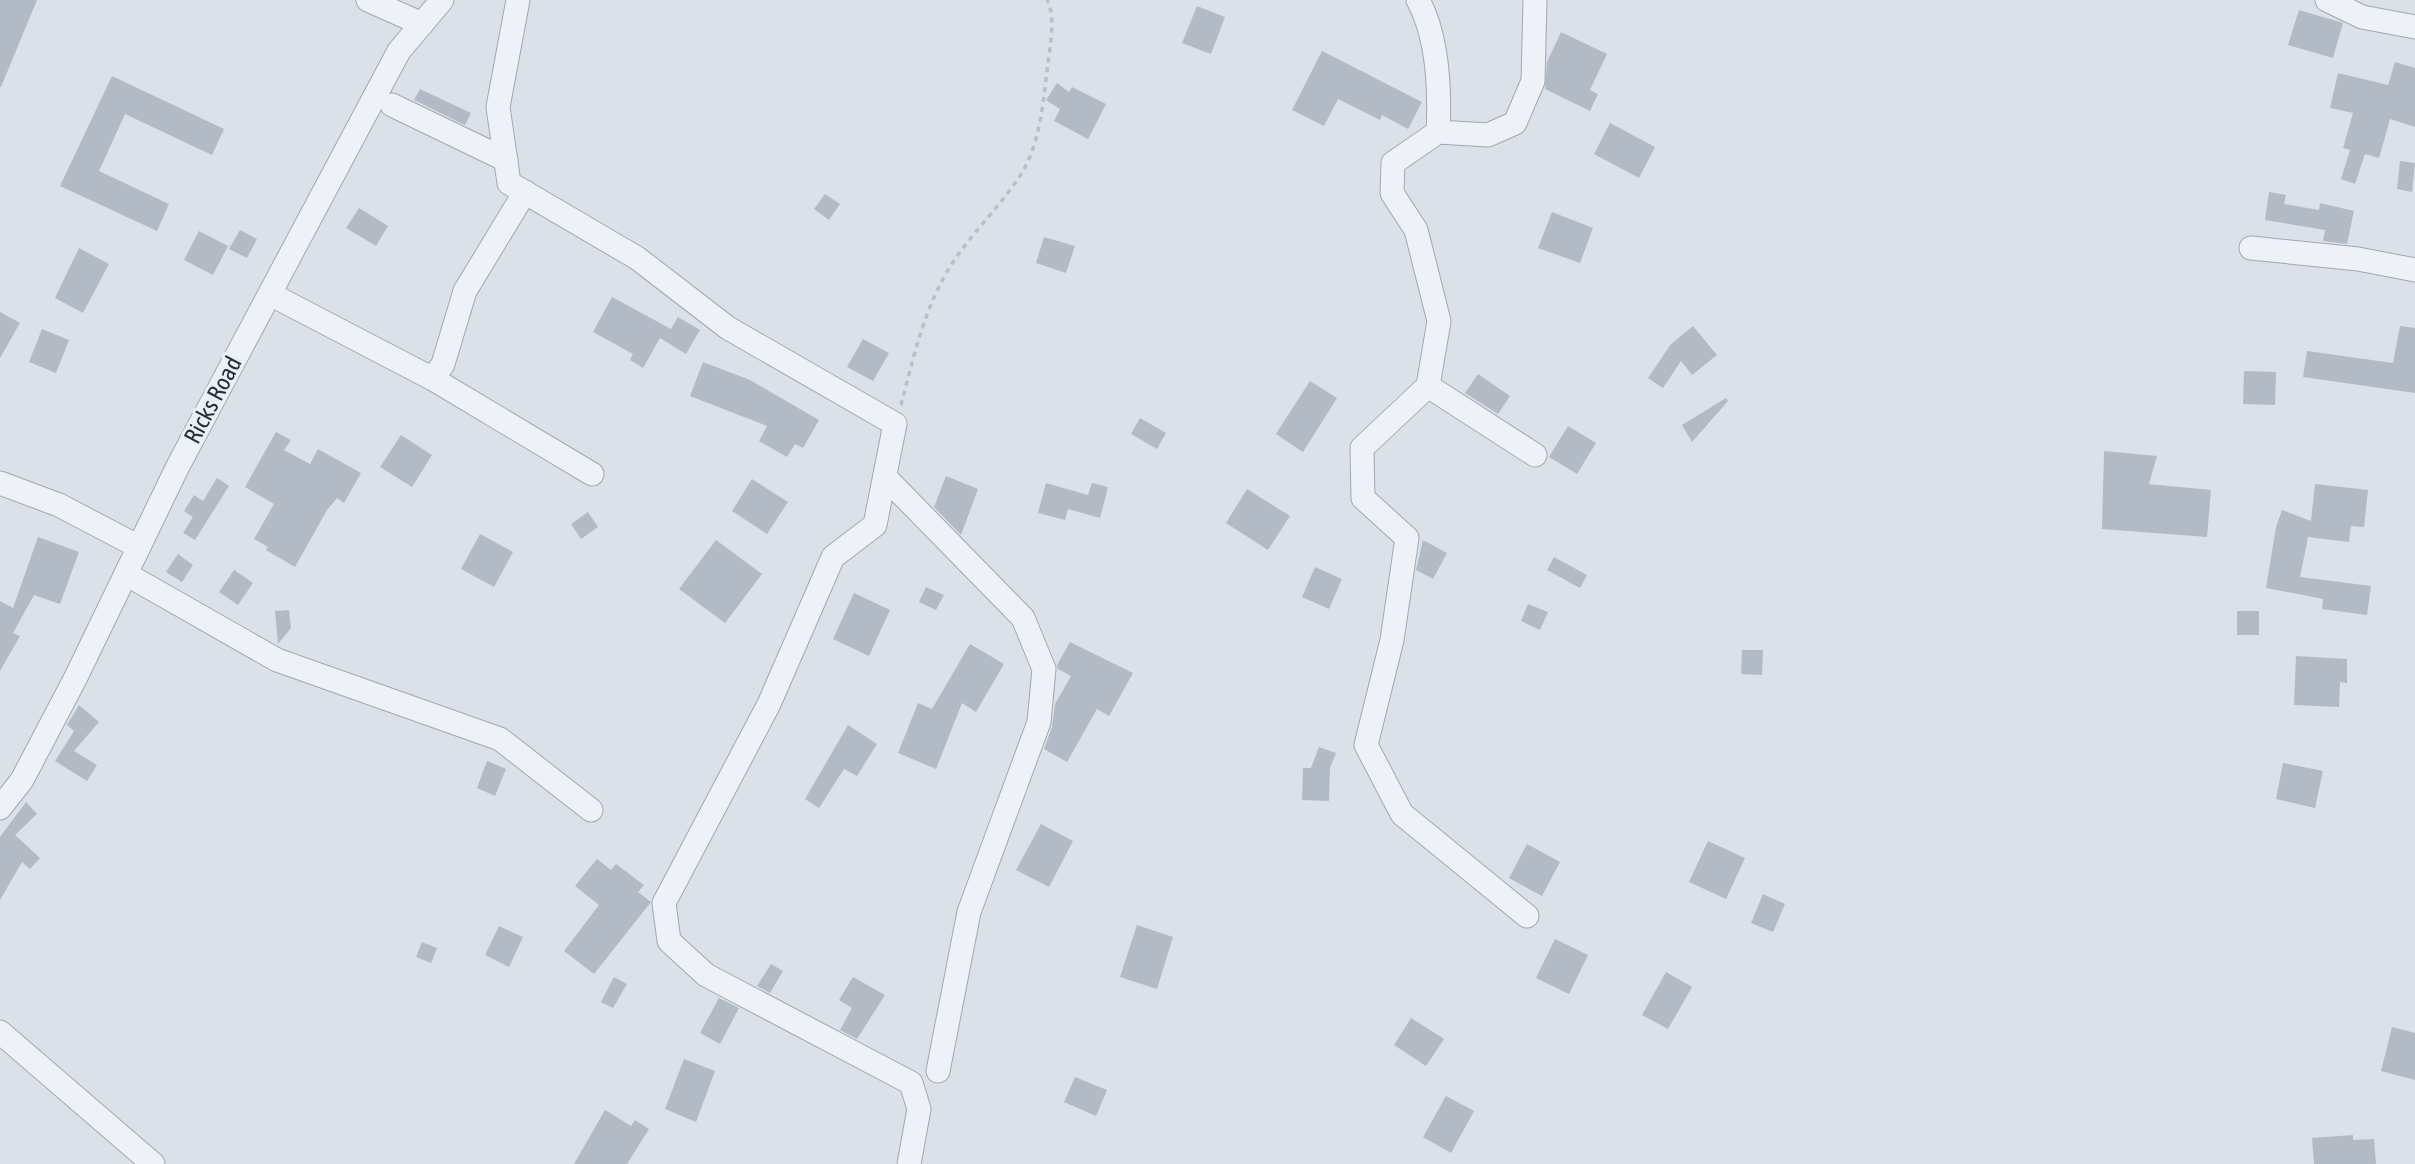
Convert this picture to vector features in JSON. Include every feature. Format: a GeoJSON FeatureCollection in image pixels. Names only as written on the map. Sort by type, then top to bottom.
{"type":"FeatureCollection","features":[{"type":"Feature","properties":{"kind":"street"},"geometry":{"type":"LineString","coordinates":[[368,0],[422,24]]}},
{"type":"Feature","properties":{"kind":"street","name":"Ricks Road"},"geometry":{"type":"LineString","coordinates":[[0,808],[28,769],[139,547],[399,51],[442,0]]}},
{"type":"Feature","properties":{"kind":"street"},"geometry":{"type":"LineString","coordinates":[[518,0],[498,107],[509,183],[637,258],[728,328],[895,424],[876,524],[833,557],[769,704],[664,903],[668,941],[706,975],[911,1083],[919,1109],[909,1164]]}},
{"type":"Feature","properties":{"kind":"street"},"geometry":{"type":"LineString","coordinates":[[1418,0],[1435,57],[1440,94],[1438,132]]}},
{"type":"Feature","properties":{"kind":"street"},"geometry":{"type":"LineString","coordinates":[[1527,916],[1402,814],[1366,745],[1392,640],[1407,538],[1363,498],[1362,448],[1428,386],[1439,321],[1416,230],[1392,192],[1393,163],[1438,132],[1488,135],[1515,123],[1534,81],[1535,0]]}},
{"type":"Feature","properties":{"kind":"street"},"geometry":{"type":"LineString","coordinates":[[2327,0],[2362,17],[2415,27]]}},
{"type":"Feature","properties":{"kind":"street"},"geometry":{"type":"LineString","coordinates":[[392,105],[506,160]]}},
{"type":"Feature","properties":{"kind":"street"},"geometry":{"type":"LineString","coordinates":[[433,379],[443,364],[466,291],[525,192]]}},
{"type":"Feature","properties":{"kind":"street"},"geometry":{"type":"LineString","coordinates":[[2251,247],[2358,259],[2415,270]]}},
{"type":"Feature","properties":{"kind":"street"},"geometry":{"type":"LineString","coordinates":[[270,294],[433,379],[592,474]]}},
{"type":"Feature","properties":{"kind":"street"},"geometry":{"type":"LineString","coordinates":[[1428,386],[1535,455]]}},
{"type":"Feature","properties":{"kind":"street"},"geometry":{"type":"LineString","coordinates":[[885,477],[1023,618],[1044,669],[1039,722],[969,912],[938,1071]]}},
{"type":"Feature","properties":{"kind":"street"},"geometry":{"type":"LineString","coordinates":[[0,482],[59,505],[139,547]]}},
{"type":"Feature","properties":{"kind":"street"},"geometry":{"type":"LineString","coordinates":[[125,575],[276,660],[500,739],[591,810]]}},
{"type":"Feature","properties":{"kind":"street"},"geometry":{"type":"LineString","coordinates":[[0,1032],[153,1164]]}},
{"type":"Feature","properties":{"kind":"path"},"geometry":{"type":"LineString","coordinates":[[895,424],[917,345],[943,278],[1020,175],[1032,150],[1038,130],[1049,54],[1051,25],[1047,0]]}},
{"type":"Feature","properties":{"kind":"building"},"geometry":{"type":"Polygon","coordinates":[[[0,0],[37,0],[1,87],[0,87],[0,0]]]}},
{"type":"Feature","properties":{"kind":"building"},"geometry":{"type":"Polygon","coordinates":[[[1197,6],[1225,17],[1211,54],[1182,43],[1197,6]]]}},
{"type":"Feature","properties":{"kind":"building"},"geometry":{"type":"Polygon","coordinates":[[[2299,10],[2343,23],[2333,58],[2288,45],[2299,10]]]}},
{"type":"Feature","properties":{"kind":"building"},"geometry":{"type":"Polygon","coordinates":[[[1561,32],[1607,54],[1590,90],[1598,94],[1590,111],[1545,89],[1547,62],[1561,32]]]}},
{"type":"Feature","properties":{"kind":"building"},"geometry":{"type":"Polygon","coordinates":[[[1322,51],[1422,102],[1408,129],[1382,115],[1380,120],[1338,99],[1324,126],[1292,110],[1322,51]]]}},
{"type":"Feature","properties":{"kind":"building"},"geometry":{"type":"Polygon","coordinates":[[[2395,62],[2415,68],[2415,127],[2390,119],[2379,158],[2365,154],[2355,184],[2341,179],[2350,150],[2343,148],[2353,113],[2330,108],[2338,73],[2388,85],[2395,62]]]}},
{"type":"Feature","properties":{"kind":"building"},"geometry":{"type":"Polygon","coordinates":[[[112,76],[224,129],[212,155],[125,114],[99,171],[169,204],[157,231],[60,186],[112,76]]]}},
{"type":"Feature","properties":{"kind":"building"},"geometry":{"type":"Polygon","coordinates":[[[1057,83],[1069,92],[1072,87],[1106,104],[1088,139],[1054,121],[1060,109],[1046,100],[1057,83]]]}},
{"type":"Feature","properties":{"kind":"building"},"geometry":{"type":"Polygon","coordinates":[[[420,89],[471,113],[465,125],[414,100],[420,89]]]}},
{"type":"Feature","properties":{"kind":"building"},"geometry":{"type":"Polygon","coordinates":[[[1610,123],[1655,147],[1639,178],[1594,154],[1610,123]]]}},
{"type":"Feature","properties":{"kind":"building"},"geometry":{"type":"Polygon","coordinates":[[[2400,161],[2415,163],[2412,192],[2397,189],[2400,161]]]}},
{"type":"Feature","properties":{"kind":"building"},"geometry":{"type":"Polygon","coordinates":[[[2269,192],[2286,195],[2284,204],[2319,210],[2320,203],[2354,211],[2347,244],[2323,241],[2325,230],[2265,220],[2269,192]]]}},
{"type":"Feature","properties":{"kind":"building"},"geometry":{"type":"Polygon","coordinates":[[[825,194],[840,204],[829,220],[814,209],[825,194]]]}},
{"type":"Feature","properties":{"kind":"building"},"geometry":{"type":"Polygon","coordinates":[[[359,208],[388,226],[376,246],[346,228],[359,208]]]}},
{"type":"Feature","properties":{"kind":"building"},"geometry":{"type":"Polygon","coordinates":[[[1552,212],[1593,228],[1580,263],[1538,248],[1552,212]]]}},
{"type":"Feature","properties":{"kind":"building"},"geometry":{"type":"Polygon","coordinates":[[[240,230],[257,239],[247,258],[229,249],[240,230]]]}},
{"type":"Feature","properties":{"kind":"building"},"geometry":{"type":"Polygon","coordinates":[[[199,231],[228,246],[213,275],[184,260],[199,231]]]}},
{"type":"Feature","properties":{"kind":"building"},"geometry":{"type":"Polygon","coordinates":[[[1044,237],[1075,246],[1066,273],[1036,263],[1044,237]]]}},
{"type":"Feature","properties":{"kind":"building"},"geometry":{"type":"Polygon","coordinates":[[[79,248],[109,264],[83,313],[55,298],[79,248]]]}},
{"type":"Feature","properties":{"kind":"building"},"geometry":{"type":"Polygon","coordinates":[[[612,297],[671,329],[678,317],[700,330],[686,354],[660,338],[643,368],[630,360],[633,354],[593,332],[612,297]]]}},
{"type":"Feature","properties":{"kind":"building"},"geometry":{"type":"Polygon","coordinates":[[[0,312],[20,323],[0,358],[0,312]]]}},
{"type":"Feature","properties":{"kind":"building"},"geometry":{"type":"Polygon","coordinates":[[[1693,326],[1717,355],[1692,375],[1681,361],[1663,388],[1648,378],[1671,344],[1693,326]]]}},
{"type":"Feature","properties":{"kind":"building"},"geometry":{"type":"Polygon","coordinates":[[[2400,326],[2415,328],[2415,393],[2303,377],[2307,351],[2393,363],[2400,326]]]}},
{"type":"Feature","properties":{"kind":"building"},"geometry":{"type":"Polygon","coordinates":[[[42,329],[69,340],[56,373],[29,362],[42,329]]]}},
{"type":"Feature","properties":{"kind":"building"},"geometry":{"type":"Polygon","coordinates":[[[863,339],[889,353],[873,381],[847,367],[863,339]]]}},
{"type":"Feature","properties":{"kind":"building"},"geometry":{"type":"Polygon","coordinates":[[[703,362],[750,380],[819,420],[803,448],[795,444],[787,457],[759,441],[767,426],[690,396],[703,362]]]}},
{"type":"Feature","properties":{"kind":"building"},"geometry":{"type":"Polygon","coordinates":[[[2244,371],[2276,372],[2275,405],[2243,404],[2244,371]]]}},
{"type":"Feature","properties":{"kind":"building"},"geometry":{"type":"Polygon","coordinates":[[[1478,374],[1510,396],[1498,414],[1465,393],[1478,374]]]}},
{"type":"Feature","properties":{"kind":"building"},"geometry":{"type":"Polygon","coordinates":[[[1310,381],[1337,398],[1303,452],[1276,434],[1310,381]]]}},
{"type":"Feature","properties":{"kind":"building"},"geometry":{"type":"Polygon","coordinates":[[[1726,398],[1728,401],[1692,442],[1682,425],[1726,398]]]}},
{"type":"Feature","properties":{"kind":"building"},"geometry":{"type":"Polygon","coordinates":[[[1140,418],[1166,433],[1157,449],[1131,434],[1140,418]]]}},
{"type":"Feature","properties":{"kind":"building"},"geometry":{"type":"Polygon","coordinates":[[[1568,426],[1596,443],[1577,474],[1549,457],[1568,426]]]}},
{"type":"Feature","properties":{"kind":"building"},"geometry":{"type":"Polygon","coordinates":[[[276,432],[291,440],[284,450],[310,464],[318,449],[361,473],[344,503],[337,498],[327,510],[295,567],[266,550],[268,547],[254,539],[274,504],[245,487],[276,432]]]}},
{"type":"Feature","properties":{"kind":"building"},"geometry":{"type":"Polygon","coordinates":[[[401,435],[432,455],[412,487],[380,467],[401,435]]]}},
{"type":"Feature","properties":{"kind":"building"},"geometry":{"type":"Polygon","coordinates":[[[2104,451],[2157,456],[2149,484],[2211,490],[2207,537],[2102,529],[2104,451]]]}},
{"type":"Feature","properties":{"kind":"building"},"geometry":{"type":"Polygon","coordinates":[[[946,476],[978,489],[961,535],[934,507],[946,476]]]}},
{"type":"Feature","properties":{"kind":"building"},"geometry":{"type":"Polygon","coordinates":[[[217,478],[229,486],[195,540],[183,533],[193,517],[184,511],[194,495],[203,501],[217,478]]]}},
{"type":"Feature","properties":{"kind":"building"},"geometry":{"type":"Polygon","coordinates":[[[752,479],[788,502],[767,534],[732,511],[752,479]]]}},
{"type":"Feature","properties":{"kind":"building"},"geometry":{"type":"Polygon","coordinates":[[[1046,483],[1088,495],[1092,483],[1108,487],[1100,518],[1068,509],[1065,520],[1038,513],[1046,483]]]}},
{"type":"Feature","properties":{"kind":"building"},"geometry":{"type":"Polygon","coordinates":[[[2315,484],[2368,490],[2364,527],[2351,526],[2349,542],[2308,537],[2300,577],[2371,586],[2367,615],[2322,609],[2323,599],[2266,588],[2276,527],[2282,510],[2311,521],[2315,484]]]}},
{"type":"Feature","properties":{"kind":"building"},"geometry":{"type":"Polygon","coordinates":[[[1247,489],[1290,516],[1268,550],[1226,523],[1247,489]]]}},
{"type":"Feature","properties":{"kind":"building"},"geometry":{"type":"Polygon","coordinates":[[[588,512],[598,527],[581,539],[571,524],[588,512]]]}},
{"type":"Feature","properties":{"kind":"building"},"geometry":{"type":"Polygon","coordinates":[[[480,534],[513,552],[494,587],[461,569],[480,534]]]}},
{"type":"Feature","properties":{"kind":"building"},"geometry":{"type":"Polygon","coordinates":[[[38,537],[79,552],[60,604],[34,595],[13,633],[20,636],[0,671],[0,601],[13,608],[38,537]]]}},
{"type":"Feature","properties":{"kind":"building"},"geometry":{"type":"Polygon","coordinates":[[[716,540],[762,574],[725,623],[679,589],[716,540]]]}},
{"type":"Feature","properties":{"kind":"building"},"geometry":{"type":"Polygon","coordinates":[[[1423,540],[1447,553],[1433,579],[1416,570],[1423,540]]]}},
{"type":"Feature","properties":{"kind":"building"},"geometry":{"type":"Polygon","coordinates":[[[178,554],[193,565],[182,582],[166,572],[178,554]]]}},
{"type":"Feature","properties":{"kind":"building"},"geometry":{"type":"Polygon","coordinates":[[[1554,557],[1587,575],[1580,588],[1547,570],[1554,557]]]}},
{"type":"Feature","properties":{"kind":"building"},"geometry":{"type":"Polygon","coordinates":[[[1315,567],[1342,579],[1329,609],[1302,597],[1315,567]]]}},
{"type":"Feature","properties":{"kind":"building"},"geometry":{"type":"Polygon","coordinates":[[[234,570],[253,583],[238,605],[219,592],[234,570]]]}},
{"type":"Feature","properties":{"kind":"building"},"geometry":{"type":"Polygon","coordinates":[[[926,587],[944,595],[936,610],[919,602],[926,587]]]}},
{"type":"Feature","properties":{"kind":"building"},"geometry":{"type":"Polygon","coordinates":[[[854,593],[890,610],[869,656],[833,639],[854,593]]]}},
{"type":"Feature","properties":{"kind":"building"},"geometry":{"type":"Polygon","coordinates":[[[1528,604],[1548,612],[1540,630],[1521,621],[1528,604]]]}},
{"type":"Feature","properties":{"kind":"building"},"geometry":{"type":"Polygon","coordinates":[[[289,610],[291,628],[278,644],[275,611],[289,610]]]}},
{"type":"Feature","properties":{"kind":"building"},"geometry":{"type":"Polygon","coordinates":[[[2237,611],[2259,611],[2259,635],[2237,635],[2237,611]]]}},
{"type":"Feature","properties":{"kind":"building"},"geometry":{"type":"Polygon","coordinates":[[[1070,642],[1133,673],[1109,716],[1097,709],[1067,762],[1044,749],[1052,727],[1055,704],[1071,676],[1058,669],[1057,665],[1070,642]]]}},
{"type":"Feature","properties":{"kind":"building"},"geometry":{"type":"Polygon","coordinates":[[[970,644],[1004,664],[976,712],[962,703],[936,769],[898,753],[918,703],[932,709],[970,644]]]}},
{"type":"Feature","properties":{"kind":"building"},"geometry":{"type":"Polygon","coordinates":[[[1742,650],[1763,650],[1762,675],[1741,674],[1742,650]]]}},
{"type":"Feature","properties":{"kind":"building"},"geometry":{"type":"Polygon","coordinates":[[[2296,656],[2347,659],[2347,683],[2340,682],[2339,707],[2294,705],[2296,656]]]}},
{"type":"Feature","properties":{"kind":"building"},"geometry":{"type":"Polygon","coordinates":[[[79,705],[99,722],[74,751],[97,765],[87,781],[55,761],[74,731],[67,725],[79,705]]]}},
{"type":"Feature","properties":{"kind":"building"},"geometry":{"type":"Polygon","coordinates":[[[848,725],[877,744],[857,776],[844,769],[819,808],[805,799],[848,725]]]}},
{"type":"Feature","properties":{"kind":"building"},"geometry":{"type":"Polygon","coordinates":[[[1319,747],[1336,753],[1330,768],[1329,801],[1302,800],[1303,768],[1311,768],[1319,747]]]}},
{"type":"Feature","properties":{"kind":"building"},"geometry":{"type":"Polygon","coordinates":[[[487,761],[506,769],[495,796],[477,788],[487,761]]]}},
{"type":"Feature","properties":{"kind":"building"},"geometry":{"type":"Polygon","coordinates":[[[2283,763],[2323,771],[2315,808],[2276,799],[2283,763]]]}},
{"type":"Feature","properties":{"kind":"building"},"geometry":{"type":"Polygon","coordinates":[[[26,802],[37,814],[15,835],[40,858],[30,869],[22,862],[0,900],[0,837],[26,802]]]}},
{"type":"Feature","properties":{"kind":"building"},"geometry":{"type":"Polygon","coordinates":[[[1041,824],[1073,841],[1049,887],[1016,870],[1041,824]]]}},
{"type":"Feature","properties":{"kind":"building"},"geometry":{"type":"Polygon","coordinates":[[[1708,841],[1745,858],[1726,899],[1689,882],[1708,841]]]}},
{"type":"Feature","properties":{"kind":"building"},"geometry":{"type":"Polygon","coordinates":[[[1527,844],[1560,862],[1542,896],[1509,878],[1527,844]]]}},
{"type":"Feature","properties":{"kind":"building"},"geometry":{"type":"Polygon","coordinates":[[[597,859],[611,870],[616,864],[644,885],[638,892],[651,902],[594,974],[564,951],[599,905],[575,886],[597,859]]]}},
{"type":"Feature","properties":{"kind":"building"},"geometry":{"type":"Polygon","coordinates":[[[1763,894],[1785,904],[1773,932],[1751,923],[1763,894]]]}},
{"type":"Feature","properties":{"kind":"building"},"geometry":{"type":"Polygon","coordinates":[[[1137,925],[1173,937],[1157,989],[1120,977],[1137,925]]]}},
{"type":"Feature","properties":{"kind":"building"},"geometry":{"type":"Polygon","coordinates":[[[499,926],[523,937],[509,967],[485,955],[499,926]]]}},
{"type":"Feature","properties":{"kind":"building"},"geometry":{"type":"Polygon","coordinates":[[[1555,939],[1588,955],[1569,994],[1536,978],[1555,939]]]}},
{"type":"Feature","properties":{"kind":"building"},"geometry":{"type":"Polygon","coordinates":[[[422,942],[437,948],[431,963],[416,957],[422,942]]]}},
{"type":"Feature","properties":{"kind":"building"},"geometry":{"type":"Polygon","coordinates":[[[771,964],[783,971],[770,993],[757,986],[771,964]]]}},
{"type":"Feature","properties":{"kind":"building"},"geometry":{"type":"Polygon","coordinates":[[[1666,972],[1692,987],[1668,1029],[1642,1015],[1666,972]]]}},
{"type":"Feature","properties":{"kind":"building"},"geometry":{"type":"Polygon","coordinates":[[[614,977],[627,984],[613,1008],[601,1002],[614,977]]]}},
{"type":"Feature","properties":{"kind":"building"},"geometry":{"type":"Polygon","coordinates":[[[853,977],[885,995],[857,1039],[840,1030],[852,1008],[839,1000],[853,977]]]}},
{"type":"Feature","properties":{"kind":"building"},"geometry":{"type":"Polygon","coordinates":[[[719,998],[739,1008],[720,1044],[700,1033],[719,998]]]}},
{"type":"Feature","properties":{"kind":"building"},"geometry":{"type":"Polygon","coordinates":[[[1411,1018],[1444,1039],[1426,1066],[1394,1045],[1411,1018]]]}},
{"type":"Feature","properties":{"kind":"building"},"geometry":{"type":"Polygon","coordinates":[[[2392,1027],[2415,1033],[2415,1080],[2381,1071],[2392,1027]]]}},
{"type":"Feature","properties":{"kind":"building"},"geometry":{"type":"Polygon","coordinates":[[[684,1059],[715,1071],[696,1122],[665,1109],[684,1059]]]}},
{"type":"Feature","properties":{"kind":"building"},"geometry":{"type":"Polygon","coordinates":[[[1075,1077],[1107,1090],[1096,1116],[1064,1102],[1075,1077]]]}},
{"type":"Feature","properties":{"kind":"building"},"geometry":{"type":"Polygon","coordinates":[[[1446,1096],[1474,1111],[1451,1153],[1423,1137],[1446,1096]]]}},
{"type":"Feature","properties":{"kind":"building"},"geometry":{"type":"Polygon","coordinates":[[[605,1110],[631,1126],[635,1120],[649,1129],[627,1164],[574,1164],[605,1110]]]}},
{"type":"Feature","properties":{"kind":"building"},"geometry":{"type":"Polygon","coordinates":[[[2353,1135],[2353,1140],[2374,1139],[2376,1164],[2314,1164],[2312,1138],[2353,1135]]]}}]}
